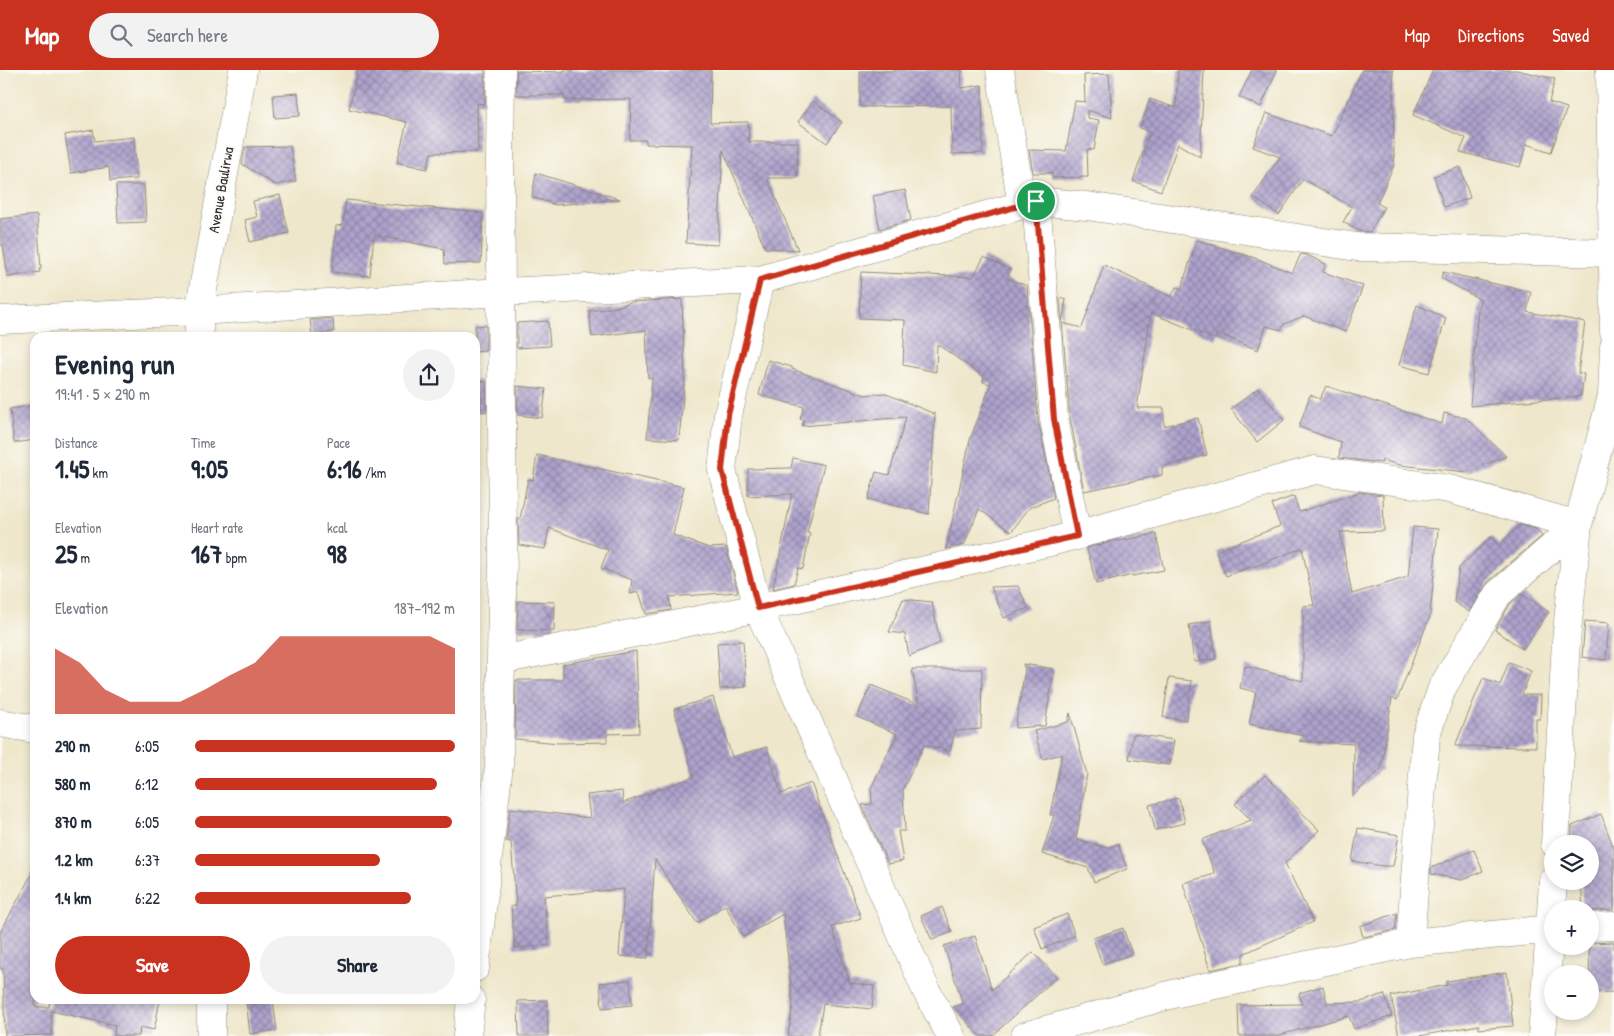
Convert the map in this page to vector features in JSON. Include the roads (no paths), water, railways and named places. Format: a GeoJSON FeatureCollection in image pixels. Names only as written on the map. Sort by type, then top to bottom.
{"type":"FeatureCollection","features":[{"type":"Feature","properties":{"kind":"street","name":"Avenue Baulirwa"},"geometry":{"type":"LineString","coordinates":[[199,332],[199,311],[243,70]]}},
{"type":"Feature","properties":{"kind":"street"},"geometry":{"type":"LineString","coordinates":[[480,883],[487,765],[501,660],[503,551],[501,70]]}},
{"type":"Feature","properties":{"kind":"street"},"geometry":{"type":"LineString","coordinates":[[1000,70],[1029,203],[1054,419],[1077,536]]}},
{"type":"Feature","properties":{"kind":"street"},"geometry":{"type":"LineString","coordinates":[[1610,70],[1614,332]]}},
{"type":"Feature","properties":{"kind":"street"},"geometry":{"type":"LineString","coordinates":[[0,320],[199,311],[502,292],[760,280],[1029,203],[1088,206],[1357,247],[1613,253]]}},
{"type":"Feature","properties":{"kind":"street"},"geometry":{"type":"LineString","coordinates":[[760,280],[728,415],[722,470],[758,608],[927,992],[951,1036]]}},
{"type":"Feature","properties":{"kind":"street"},"geometry":{"type":"LineString","coordinates":[[1555,835],[1566,641],[1578,525],[1612,396],[1614,348]]}},
{"type":"Feature","properties":{"kind":"street"},"geometry":{"type":"LineString","coordinates":[[501,660],[758,608],[1077,536],[1315,470],[1449,489],[1578,525]]}},
{"type":"Feature","properties":{"kind":"street"},"geometry":{"type":"LineString","coordinates":[[1410,943],[1426,734],[1442,688],[1498,594],[1578,525]]}},
{"type":"Feature","properties":{"kind":"street"},"geometry":{"type":"LineString","coordinates":[[0,723],[30,728]]}},
{"type":"Feature","properties":{"kind":"street"},"geometry":{"type":"LineString","coordinates":[[1599,927],[1614,926]]}},
{"type":"Feature","properties":{"kind":"street"},"geometry":{"type":"LineString","coordinates":[[1025,1036],[1173,994],[1410,943],[1544,930]]}},
{"type":"Feature","properties":{"kind":"street"},"geometry":{"type":"LineString","coordinates":[[1542,1036],[1550,955]]}},
{"type":"Feature","properties":{"kind":"street"},"geometry":{"type":"LineString","coordinates":[[211,1004],[211,1036]]}},
{"type":"Feature","properties":{"kind":"street"},"geometry":{"type":"LineString","coordinates":[[467,1036],[471,1004]]}}]}
